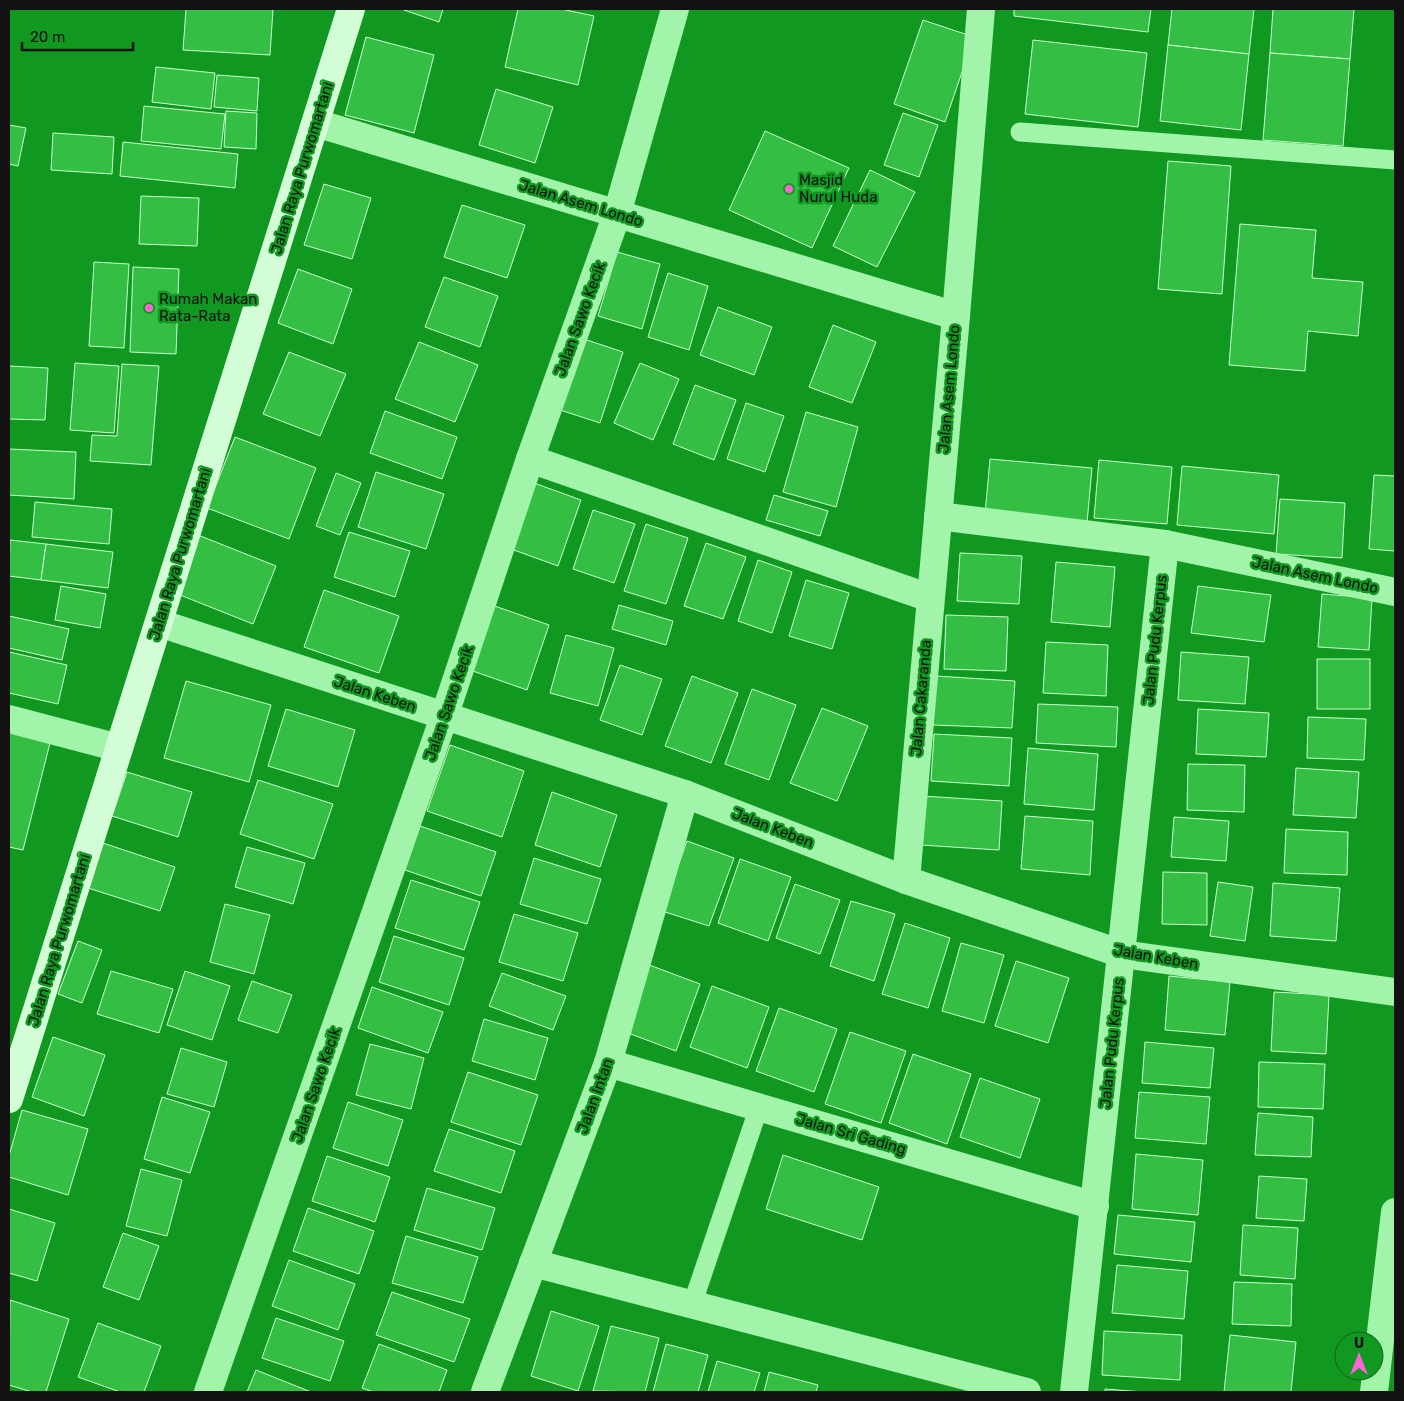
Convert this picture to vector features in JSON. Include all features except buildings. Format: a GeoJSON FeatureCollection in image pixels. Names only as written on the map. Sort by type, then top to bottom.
{"type":"FeatureCollection","features":[{"type":"Feature","properties":{"kind":"street","name":"Jalan Raya Purwomartani"},"geometry":{"type":"LineString","coordinates":[[9,1099],[352,9]]}},
{"type":"Feature","properties":{"kind":"street","name":"Jalan Sawo Kecik"},"geometry":{"type":"LineString","coordinates":[[208,1392],[444,717],[530,459],[617,214],[675,9]]}},
{"type":"Feature","properties":{"kind":"street"},"geometry":{"type":"LineString","coordinates":[[956,316],[980,9]]}},
{"type":"Feature","properties":{"kind":"street","name":"Jalan Asem Londo"},"geometry":{"type":"LineString","coordinates":[[316,123],[956,316],[938,516],[1165,544],[1395,592]]}},
{"type":"Feature","properties":{"kind":"street"},"geometry":{"type":"LineString","coordinates":[[530,459],[930,598]]}},
{"type":"Feature","properties":{"kind":"street","name":"Jalan Cakaranda"},"geometry":{"type":"LineString","coordinates":[[906,880],[938,516]]}},
{"type":"Feature","properties":{"kind":"street","name":"Jalan Pudu Kerpus"},"geometry":{"type":"LineString","coordinates":[[1074,1392],[1165,544]]}},
{"type":"Feature","properties":{"kind":"street","name":"Jalan Keben"},"geometry":{"type":"LineString","coordinates":[[159,623],[686,794],[906,880],[1122,954],[1395,992]]}},
{"type":"Feature","properties":{"kind":"street"},"geometry":{"type":"LineString","coordinates":[[9,719],[119,748]]}},
{"type":"Feature","properties":{"kind":"street","name":"Jalan Intan"},"geometry":{"type":"LineString","coordinates":[[485,1392],[608,1063],[686,794]]}},
{"type":"Feature","properties":{"kind":"street","name":"Jalan Sri Gading"},"geometry":{"type":"LineString","coordinates":[[608,1063],[1095,1206]]}},
{"type":"Feature","properties":{"kind":"street"},"geometry":{"type":"LineString","coordinates":[[1374,1392],[1391,1271],[1395,1212]]}},
{"type":"Feature","properties":{"kind":"street"},"geometry":{"type":"LineString","coordinates":[[533,1263],[1027,1392]]}},
{"type":"Feature","properties":{"kind":"lane"},"geometry":{"type":"LineString","coordinates":[[1020,132],[1395,160]]}},
{"type":"Feature","properties":{"kind":"lane"},"geometry":{"type":"LineString","coordinates":[[692,1305],[759,1107]]}},
{"type":"Feature","properties":{"kind":"place","name":"Masjid Nurul Huda"},"geometry":{"type":"Point","coordinates":[789,189]}},
{"type":"Feature","properties":{"kind":"place","name":"Rumah Makan Rata-Rata"},"geometry":{"type":"Point","coordinates":[149,308]}}]}
